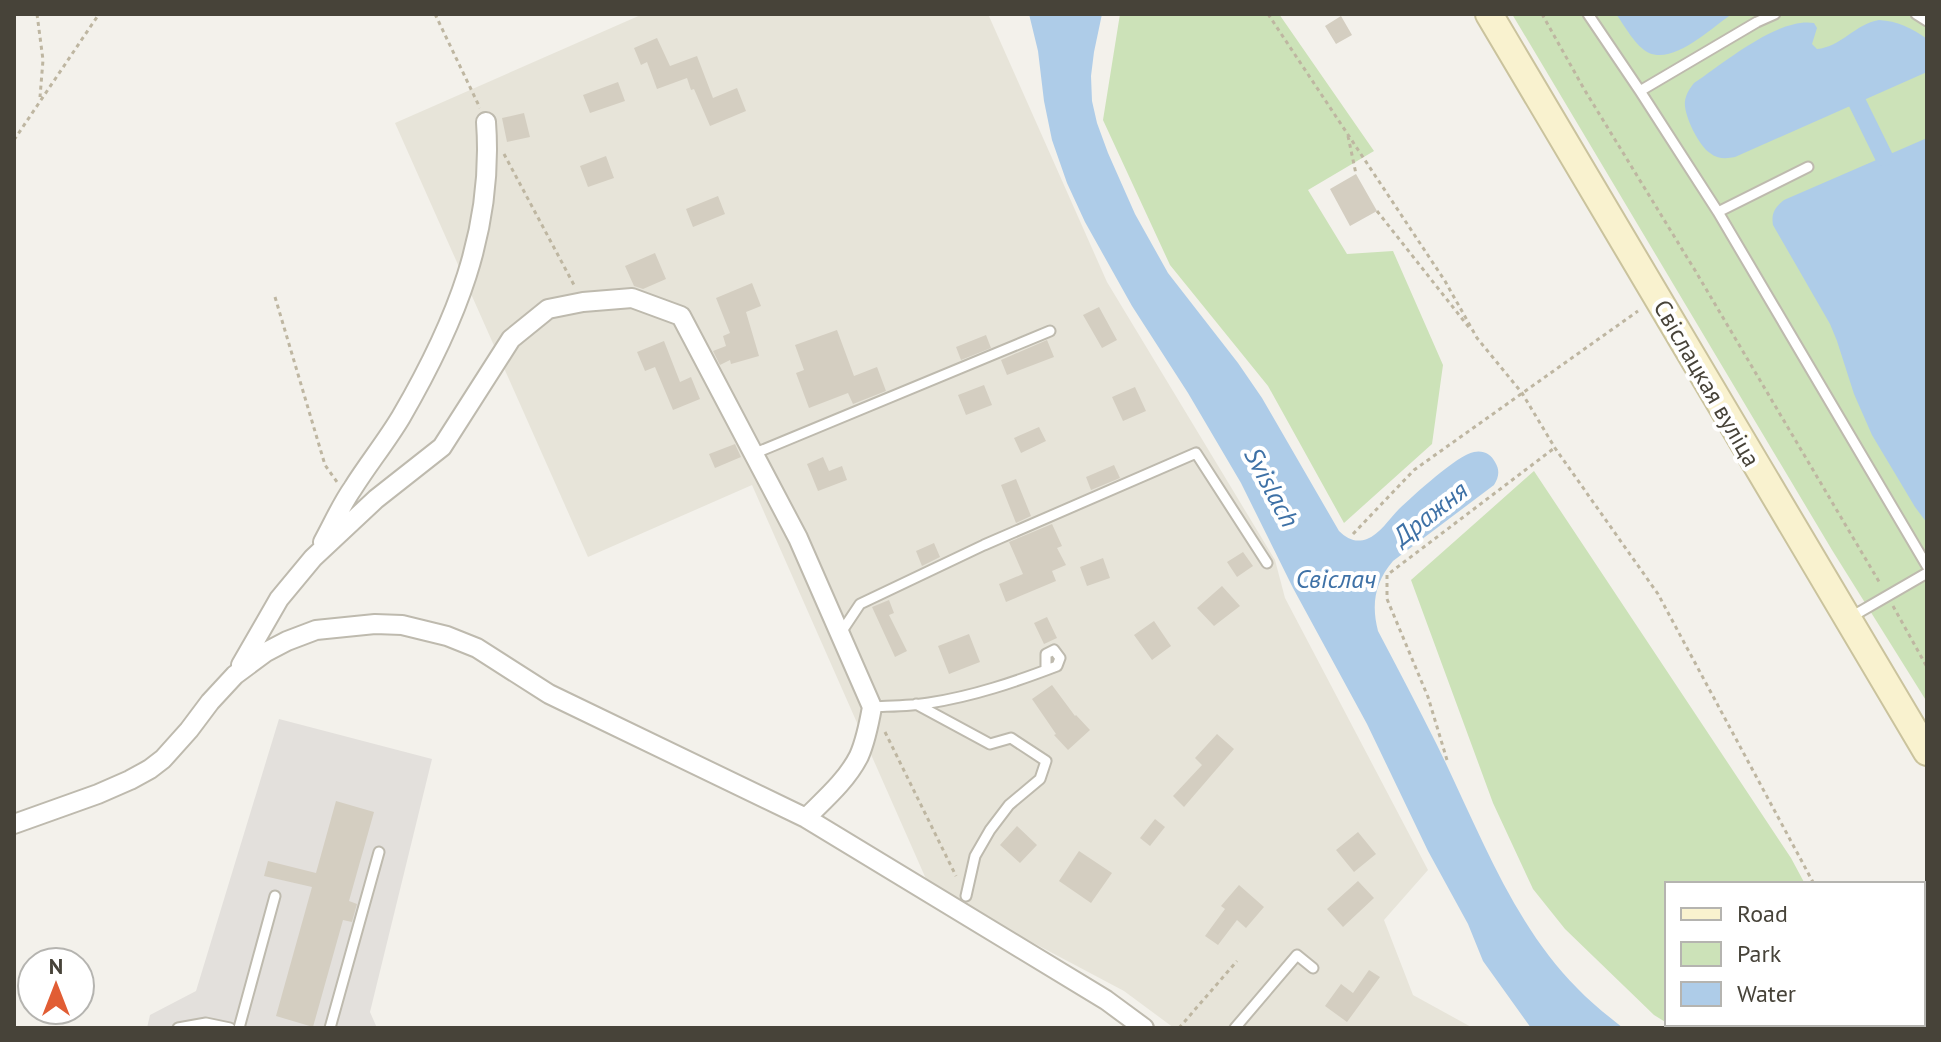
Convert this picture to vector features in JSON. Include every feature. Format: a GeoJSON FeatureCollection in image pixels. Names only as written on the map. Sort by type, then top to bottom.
{"type":"FeatureCollection","features":[{"type":"Feature","properties":{"kind":"main road","name":"Свіслацкая вуліца"},"geometry":{"type":"LineString","coordinates":[[1489,14],[1927,752]]}},
{"type":"Feature","properties":{"kind":"street"},"geometry":{"type":"LineString","coordinates":[[313,558],[350,492],[399,420],[440,346],[454,313],[466,280],[484,203],[488,142],[486,122]]}},
{"type":"Feature","properties":{"kind":"street"},"geometry":{"type":"LineString","coordinates":[[235,675],[279,599],[313,558],[376,499],[442,447],[511,339],[548,309],[632,298],[681,316],[798,538],[872,707],[868,732],[858,757],[837,786],[806,818]]}},
{"type":"Feature","properties":{"kind":"street"},"geometry":{"type":"LineString","coordinates":[[14,824],[98,794],[150,769],[163,759],[235,675],[287,641],[316,630],[375,624],[402,625],[447,636],[477,648],[563,701],[806,818],[1106,1000],[1144,1028]]}},
{"type":"Feature","properties":{"kind":"lane"},"geometry":{"type":"LineString","coordinates":[[1588,14],[1718,212],[1927,566]]}},
{"type":"Feature","properties":{"kind":"lane"},"geometry":{"type":"LineString","coordinates":[[1640,91],[1775,14]]}},
{"type":"Feature","properties":{"kind":"lane"},"geometry":{"type":"LineString","coordinates":[[1916,14],[1927,21]]}},
{"type":"Feature","properties":{"kind":"lane"},"geometry":{"type":"LineString","coordinates":[[1718,212],[1808,167]]}},
{"type":"Feature","properties":{"kind":"lane"},"geometry":{"type":"LineString","coordinates":[[753,454],[1050,331]]}},
{"type":"Feature","properties":{"kind":"lane"},"geometry":{"type":"LineString","coordinates":[[840,634],[860,604],[984,545],[1196,453],[1267,563]]}},
{"type":"Feature","properties":{"kind":"lane"},"geometry":{"type":"LineString","coordinates":[[1848,619],[1927,573]]}},
{"type":"Feature","properties":{"kind":"lane"},"geometry":{"type":"LineString","coordinates":[[872,707],[916,704],[985,692],[1046,670]]}},
{"type":"Feature","properties":{"kind":"lane"},"geometry":{"type":"LineString","coordinates":[[916,704],[990,744],[1011,738],[1046,761],[1040,779],[1009,805],[990,830],[975,856],[966,896]]}},
{"type":"Feature","properties":{"kind":"lane"},"geometry":{"type":"LineString","coordinates":[[330,1028],[379,852]]}},
{"type":"Feature","properties":{"kind":"lane"},"geometry":{"type":"LineString","coordinates":[[239,1028],[275,896]]}},
{"type":"Feature","properties":{"kind":"lane"},"geometry":{"type":"LineString","coordinates":[[1235,1028],[1297,955],[1313,968]]}},
{"type":"Feature","properties":{"kind":"lane"},"geometry":{"type":"LineString","coordinates":[[178,1028],[206,1023],[230,1028]]}},
{"type":"Feature","properties":{"kind":"path"},"geometry":{"type":"LineString","coordinates":[[37,14],[43,60],[40,101]]}},
{"type":"Feature","properties":{"kind":"path"},"geometry":{"type":"LineString","coordinates":[[14,140],[99,14]]}},
{"type":"Feature","properties":{"kind":"path"},"geometry":{"type":"LineString","coordinates":[[435,14],[486,122],[583,302]]}},
{"type":"Feature","properties":{"kind":"path"},"geometry":{"type":"LineString","coordinates":[[1268,14],[1445,281],[1477,338]]}},
{"type":"Feature","properties":{"kind":"path"},"geometry":{"type":"LineString","coordinates":[[1542,14],[1927,667]]}},
{"type":"Feature","properties":{"kind":"path"},"geometry":{"type":"LineString","coordinates":[[1347,133],[1356,174]]}},
{"type":"Feature","properties":{"kind":"path"},"geometry":{"type":"LineString","coordinates":[[1377,211],[1522,393],[1555,448],[1658,594],[1813,882]]}},
{"type":"Feature","properties":{"kind":"path"},"geometry":{"type":"LineString","coordinates":[[275,297],[325,465],[335,481],[350,492]]}},
{"type":"Feature","properties":{"kind":"path"},"geometry":{"type":"LineString","coordinates":[[1353,534],[1414,470],[1638,311]]}},
{"type":"Feature","properties":{"kind":"path"},"geometry":{"type":"LineString","coordinates":[[1447,760],[1428,697],[1387,599],[1387,575],[1555,448]]}},
{"type":"Feature","properties":{"kind":"path"},"geometry":{"type":"LineString","coordinates":[[872,707],[966,896]]}},
{"type":"Feature","properties":{"kind":"path"},"geometry":{"type":"LineString","coordinates":[[1179,1028],[1237,961]]}},
{"type":"Feature","properties":{"kind":"shaded area"},"geometry":{"type":"Polygon","coordinates":[[[643,14],[988,14],[1107,282],[1275,560],[1285,598],[1428,870],[1384,920],[1413,995],[1473,1028],[1174,1028],[1124,991],[930,888],[752,485],[588,557],[395,123],[643,14]]]}},
{"type":"Feature","properties":{"kind":"shaded area"},"geometry":{"type":"Polygon","coordinates":[[[279,719],[432,759],[370,1012],[377,1028],[147,1028],[150,1015],[196,991],[279,719]]]}},
{"type":"Feature","properties":{"kind":"green space"},"geometry":{"type":"Polygon","coordinates":[[[1120,14],[1279,14],[1374,151],[1308,190],[1347,254],[1393,251],[1443,365],[1432,444],[1344,523],[1268,386],[1170,265],[1103,120],[1120,14]]]}},
{"type":"Feature","properties":{"kind":"green space"},"geometry":{"type":"Polygon","coordinates":[[[1512,14],[1927,14],[1927,702],[1832,550],[1512,14]]]}},
{"type":"Feature","properties":{"kind":"green space"},"geometry":{"type":"Polygon","coordinates":[[[1534,471],[1791,858],[1804,882],[1665,882],[1665,1022],[1654,1015],[1565,929],[1533,889],[1493,803],[1411,580],[1534,471]]]}},
{"type":"Feature","properties":{"kind":"green space"},"geometry":{"type":"Polygon","coordinates":[[[1672,1026],[1882,1028],[1676,1028],[1672,1026]]]}},
{"type":"Feature","properties":{"kind":"water","name":"Свіслач"},"geometry":{"type":"Polygon","coordinates":[[[1029,14],[1102,14],[1091,76],[1092,101],[1108,153],[1135,214],[1168,273],[1262,398],[1339,531],[1352,540],[1372,537],[1424,486],[1457,460],[1481,452],[1495,462],[1498,474],[1494,485],[1393,561],[1387,569],[1376,594],[1378,631],[1498,872],[1533,934],[1577,988],[1623,1028],[1531,1028],[1483,961],[1468,924],[1428,851],[1367,724],[1293,588],[1241,483],[1132,306],[1085,222],[1052,140],[1029,14]]]}},
{"type":"Feature","properties":{"kind":"water"},"geometry":{"type":"Polygon","coordinates":[[[1616,14],[1732,14],[1692,43],[1670,54],[1659,55],[1639,46],[1616,14]]]}},
{"type":"Feature","properties":{"kind":"water"},"geometry":{"type":"Polygon","coordinates":[[[1879,20],[1904,26],[1927,39],[1927,72],[1735,157],[1716,156],[1701,144],[1685,107],[1686,96],[1694,83],[1768,34],[1784,27],[1814,23],[1817,28],[1812,44],[1817,49],[1879,20]]]}},
{"type":"Feature","properties":{"kind":"water"},"geometry":{"type":"Polygon","coordinates":[[[1927,138],[1927,523],[1872,435],[1830,324],[1773,221],[1774,211],[1784,200],[1927,138]]]}},
{"type":"Feature","properties":{"kind":"building"},"geometry":{"type":"Polygon","coordinates":[[[1341,16],[1352,35],[1336,44],[1325,26],[1341,16]]]}},
{"type":"Feature","properties":{"kind":"building"},"geometry":{"type":"Polygon","coordinates":[[[657,38],[670,66],[697,56],[713,98],[737,88],[746,111],[710,126],[687,78],[657,89],[647,62],[641,65],[634,48],[657,38]]]}},
{"type":"Feature","properties":{"kind":"building"},"geometry":{"type":"Polygon","coordinates":[[[618,82],[625,101],[590,113],[583,95],[618,82]]]}},
{"type":"Feature","properties":{"kind":"building"},"geometry":{"type":"Polygon","coordinates":[[[524,113],[530,137],[507,142],[502,118],[524,113]]]}},
{"type":"Feature","properties":{"kind":"building"},"geometry":{"type":"Polygon","coordinates":[[[606,156],[614,178],[588,187],[580,166],[606,156]]]}},
{"type":"Feature","properties":{"kind":"building"},"geometry":{"type":"Polygon","coordinates":[[[1356,174],[1377,211],[1350,226],[1330,189],[1356,174]]]}},
{"type":"Feature","properties":{"kind":"building"},"geometry":{"type":"Polygon","coordinates":[[[718,196],[725,214],[693,227],[686,209],[718,196]]]}},
{"type":"Feature","properties":{"kind":"building"},"geometry":{"type":"Polygon","coordinates":[[[655,253],[666,279],[643,289],[634,286],[625,266],[655,253]]]}},
{"type":"Feature","properties":{"kind":"building"},"geometry":{"type":"Polygon","coordinates":[[[752,283],[761,306],[746,312],[759,356],[731,364],[730,360],[720,365],[713,351],[726,346],[723,336],[730,333],[716,298],[752,283]]]}},
{"type":"Feature","properties":{"kind":"building"},"geometry":{"type":"Polygon","coordinates":[[[1099,307],[1117,340],[1102,348],[1083,315],[1099,307]]]}},
{"type":"Feature","properties":{"kind":"building"},"geometry":{"type":"Polygon","coordinates":[[[837,330],[854,376],[877,367],[886,391],[853,404],[848,393],[809,408],[796,373],[804,370],[795,345],[837,330]]]}},
{"type":"Feature","properties":{"kind":"building"},"geometry":{"type":"Polygon","coordinates":[[[986,335],[991,348],[961,360],[956,347],[986,335]]]}},
{"type":"Feature","properties":{"kind":"building"},"geometry":{"type":"Polygon","coordinates":[[[1047,340],[1054,357],[1007,375],[1001,360],[1047,340]]]}},
{"type":"Feature","properties":{"kind":"building"},"geometry":{"type":"Polygon","coordinates":[[[664,341],[680,382],[691,377],[700,399],[673,410],[655,367],[645,371],[637,352],[664,341]]]}},
{"type":"Feature","properties":{"kind":"building"},"geometry":{"type":"Polygon","coordinates":[[[984,385],[992,405],[966,415],[958,395],[984,385]]]}},
{"type":"Feature","properties":{"kind":"building"},"geometry":{"type":"Polygon","coordinates":[[[1135,387],[1146,411],[1123,421],[1112,397],[1135,387]]]}},
{"type":"Feature","properties":{"kind":"building"},"geometry":{"type":"Polygon","coordinates":[[[1039,427],[1046,441],[1021,453],[1014,438],[1039,427]]]}},
{"type":"Feature","properties":{"kind":"building"},"geometry":{"type":"Polygon","coordinates":[[[735,444],[741,457],[715,468],[709,454],[735,444]]]}},
{"type":"Feature","properties":{"kind":"building"},"geometry":{"type":"Polygon","coordinates":[[[823,457],[829,471],[842,466],[847,480],[818,491],[807,464],[823,457]]]}},
{"type":"Feature","properties":{"kind":"building"},"geometry":{"type":"Polygon","coordinates":[[[1114,465],[1120,478],[1091,490],[1086,477],[1114,465]]]}},
{"type":"Feature","properties":{"kind":"building"},"geometry":{"type":"Polygon","coordinates":[[[1016,479],[1031,516],[1016,523],[1001,485],[1016,479]]]}},
{"type":"Feature","properties":{"kind":"building"},"geometry":{"type":"Polygon","coordinates":[[[1052,524],[1062,546],[1057,548],[1066,565],[1052,571],[1056,581],[1006,602],[999,584],[1023,574],[1009,542],[1052,524]]]}},
{"type":"Feature","properties":{"kind":"building"},"geometry":{"type":"Polygon","coordinates":[[[934,543],[940,557],[922,566],[916,551],[934,543]]]}},
{"type":"Feature","properties":{"kind":"building"},"geometry":{"type":"Polygon","coordinates":[[[1243,552],[1253,566],[1237,577],[1227,562],[1243,552]]]}},
{"type":"Feature","properties":{"kind":"building"},"geometry":{"type":"Polygon","coordinates":[[[1103,558],[1110,578],[1087,586],[1080,567],[1103,558]]]}},
{"type":"Feature","properties":{"kind":"building"},"geometry":{"type":"Polygon","coordinates":[[[1222,586],[1240,606],[1214,626],[1197,608],[1222,586]]]}},
{"type":"Feature","properties":{"kind":"building"},"geometry":{"type":"Polygon","coordinates":[[[889,600],[894,613],[889,615],[907,651],[895,657],[872,607],[889,600]]]}},
{"type":"Feature","properties":{"kind":"building"},"geometry":{"type":"Polygon","coordinates":[[[1047,617],[1057,638],[1044,644],[1034,623],[1047,617]]]}},
{"type":"Feature","properties":{"kind":"building"},"geometry":{"type":"Polygon","coordinates":[[[1154,621],[1171,646],[1152,660],[1134,635],[1154,621]]]}},
{"type":"Feature","properties":{"kind":"building"},"geometry":{"type":"Polygon","coordinates":[[[969,634],[980,662],[949,674],[938,646],[969,634]]]}},
{"type":"Feature","properties":{"kind":"building"},"geometry":{"type":"Polygon","coordinates":[[[1052,685],[1075,716],[1090,730],[1068,750],[1054,735],[1032,699],[1052,685]]]}},
{"type":"Feature","properties":{"kind":"building"},"geometry":{"type":"Polygon","coordinates":[[[1217,734],[1234,749],[1184,807],[1173,796],[1202,765],[1195,758],[1217,734]]]}},
{"type":"Feature","properties":{"kind":"building"},"geometry":{"type":"Polygon","coordinates":[[[336,801],[374,812],[349,901],[357,904],[352,922],[343,920],[313,1027],[276,1016],[312,887],[264,876],[268,861],[316,873],[336,801]]]}},
{"type":"Feature","properties":{"kind":"building"},"geometry":{"type":"Polygon","coordinates":[[[1155,819],[1165,827],[1150,846],[1140,838],[1155,819]]]}},
{"type":"Feature","properties":{"kind":"building"},"geometry":{"type":"Polygon","coordinates":[[[1017,826],[1037,845],[1020,863],[1000,845],[1017,826]]]}},
{"type":"Feature","properties":{"kind":"building"},"geometry":{"type":"Polygon","coordinates":[[[1358,832],[1376,854],[1354,872],[1336,850],[1358,832]]]}},
{"type":"Feature","properties":{"kind":"building"},"geometry":{"type":"Polygon","coordinates":[[[1079,851],[1112,873],[1091,903],[1059,881],[1079,851]]]}},
{"type":"Feature","properties":{"kind":"building"},"geometry":{"type":"Polygon","coordinates":[[[1358,881],[1374,898],[1343,927],[1327,909],[1358,881]]]}},
{"type":"Feature","properties":{"kind":"building"},"geometry":{"type":"Polygon","coordinates":[[[1239,885],[1264,907],[1246,928],[1237,920],[1218,945],[1205,936],[1225,909],[1221,906],[1239,885]]]}},
{"type":"Feature","properties":{"kind":"building"},"geometry":{"type":"Polygon","coordinates":[[[1369,970],[1380,977],[1347,1022],[1325,1006],[1341,984],[1353,993],[1369,970]]]}},
{"type":"Feature","properties":{"kind":"waterway"},"geometry":{"type":"LineString","coordinates":[[1857,102],[1884,157]]}},
{"type":"Feature","properties":{"kind":"water label","name":"Svislach"},"geometry":{"type":"Point","coordinates":[1272,487]}},
{"type":"Feature","properties":{"kind":"water label","name":"Дражня"},"geometry":{"type":"Point","coordinates":[1430,513]}}]}
